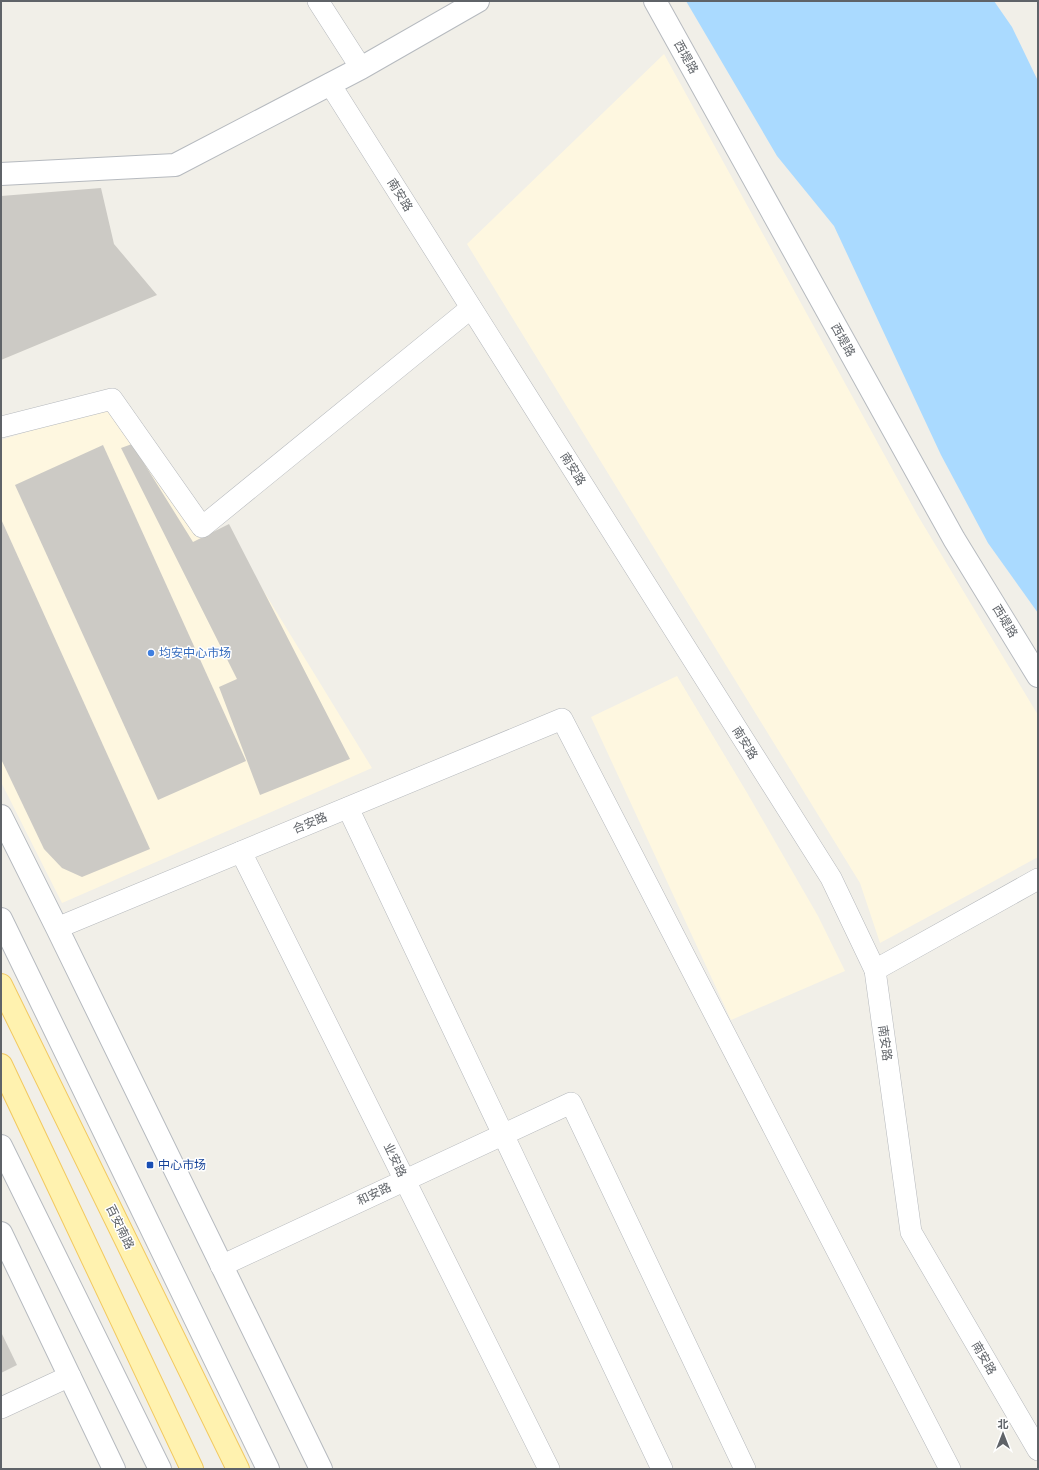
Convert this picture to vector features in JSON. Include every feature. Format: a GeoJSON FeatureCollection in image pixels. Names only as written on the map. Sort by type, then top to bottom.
{"type":"FeatureCollection","features":[{"type":"Feature","properties":{"kind":"main road","name":"百安南路"},"geometry":{"type":"LineString","coordinates":[[1,985],[238,1469]]}},
{"type":"Feature","properties":{"kind":"main road"},"geometry":{"type":"LineString","coordinates":[[1,1065],[192,1469]]}},
{"type":"Feature","properties":{"kind":"street"},"geometry":{"type":"LineString","coordinates":[[318,1],[361,68]]}},
{"type":"Feature","properties":{"kind":"street"},"geometry":{"type":"LineString","coordinates":[[1,174],[175,165],[361,68],[478,1]]}},
{"type":"Feature","properties":{"kind":"street","name":"西堤路"},"geometry":{"type":"LineString","coordinates":[[654,1],[954,539],[1038,676]]}},
{"type":"Feature","properties":{"kind":"street","name":"南安路"},"geometry":{"type":"LineString","coordinates":[[330,84],[831,878],[875,970],[911,1232],[1038,1450]]}},
{"type":"Feature","properties":{"kind":"street"},"geometry":{"type":"LineString","coordinates":[[1,427],[112,399],[202,527],[471,308]]}},
{"type":"Feature","properties":{"kind":"street","name":"合安路"},"geometry":{"type":"LineString","coordinates":[[57,928],[562,719],[950,1469]]}},
{"type":"Feature","properties":{"kind":"street"},"geometry":{"type":"LineString","coordinates":[[348,808],[662,1469]]}},
{"type":"Feature","properties":{"kind":"street"},"geometry":{"type":"LineString","coordinates":[[1,816],[321,1469]]}},
{"type":"Feature","properties":{"kind":"street","name":"业安路"},"geometry":{"type":"LineString","coordinates":[[241,852],[549,1469]]}},
{"type":"Feature","properties":{"kind":"street"},"geometry":{"type":"LineString","coordinates":[[875,970],[1038,879]]}},
{"type":"Feature","properties":{"kind":"street"},"geometry":{"type":"LineString","coordinates":[[1,919],[268,1469]]}},
{"type":"Feature","properties":{"kind":"street","name":"和安路"},"geometry":{"type":"LineString","coordinates":[[221,1266],[571,1103],[745,1469]]}},
{"type":"Feature","properties":{"kind":"street"},"geometry":{"type":"LineString","coordinates":[[1,1146],[160,1469]]}},
{"type":"Feature","properties":{"kind":"street"},"geometry":{"type":"LineString","coordinates":[[1,1233],[114,1469]]}},
{"type":"Feature","properties":{"kind":"street"},"geometry":{"type":"LineString","coordinates":[[1,1408],[70,1376]]}},
{"type":"Feature","properties":{"kind":"shaded area"},"geometry":{"type":"Polygon","coordinates":[[[664,54],[918,516],[1038,715],[1038,857],[880,943],[860,883],[467,244],[664,54]]]}},
{"type":"Feature","properties":{"kind":"shaded area","name":"均安中心市场"},"geometry":{"type":"Polygon","coordinates":[[[110,406],[199,537],[227,531],[372,768],[62,903],[1,782],[1,440],[110,406]]]}},
{"type":"Feature","properties":{"kind":"shaded area"},"geometry":{"type":"Polygon","coordinates":[[[677,676],[746,791],[818,916],[845,971],[731,1020],[591,717],[677,676]]]}},
{"type":"Feature","properties":{"kind":"water"},"geometry":{"type":"Polygon","coordinates":[[[686,1],[994,1],[1012,27],[1038,81],[1038,613],[988,543],[941,455],[834,226],[777,156],[686,1]]]}},
{"type":"Feature","properties":{"kind":"building"},"geometry":{"type":"Polygon","coordinates":[[[101,188],[114,244],[157,295],[1,360],[1,196],[101,188]]]}},
{"type":"Feature","properties":{"kind":"building"},"geometry":{"type":"Polygon","coordinates":[[[132,444],[193,542],[229,524],[350,759],[260,795],[219,687],[237,679],[121,448],[132,444]]]}},
{"type":"Feature","properties":{"kind":"building"},"geometry":{"type":"Polygon","coordinates":[[[103,445],[246,761],[158,800],[15,485],[103,445]]]}},
{"type":"Feature","properties":{"kind":"building"},"geometry":{"type":"Polygon","coordinates":[[[1,519],[150,849],[82,877],[62,868],[44,849],[1,759],[1,519]]]}},
{"type":"Feature","properties":{"kind":"building"},"geometry":{"type":"Polygon","coordinates":[[[1,1332],[17,1365],[1,1373],[1,1332]]]}},
{"type":"Feature","properties":{"kind":"place","name":"均安中心市场"},"geometry":{"type":"Point","coordinates":[151,653]}},
{"type":"Feature","properties":{"kind":"place","name":"中心市场"},"geometry":{"type":"Point","coordinates":[150,1165]}}]}
